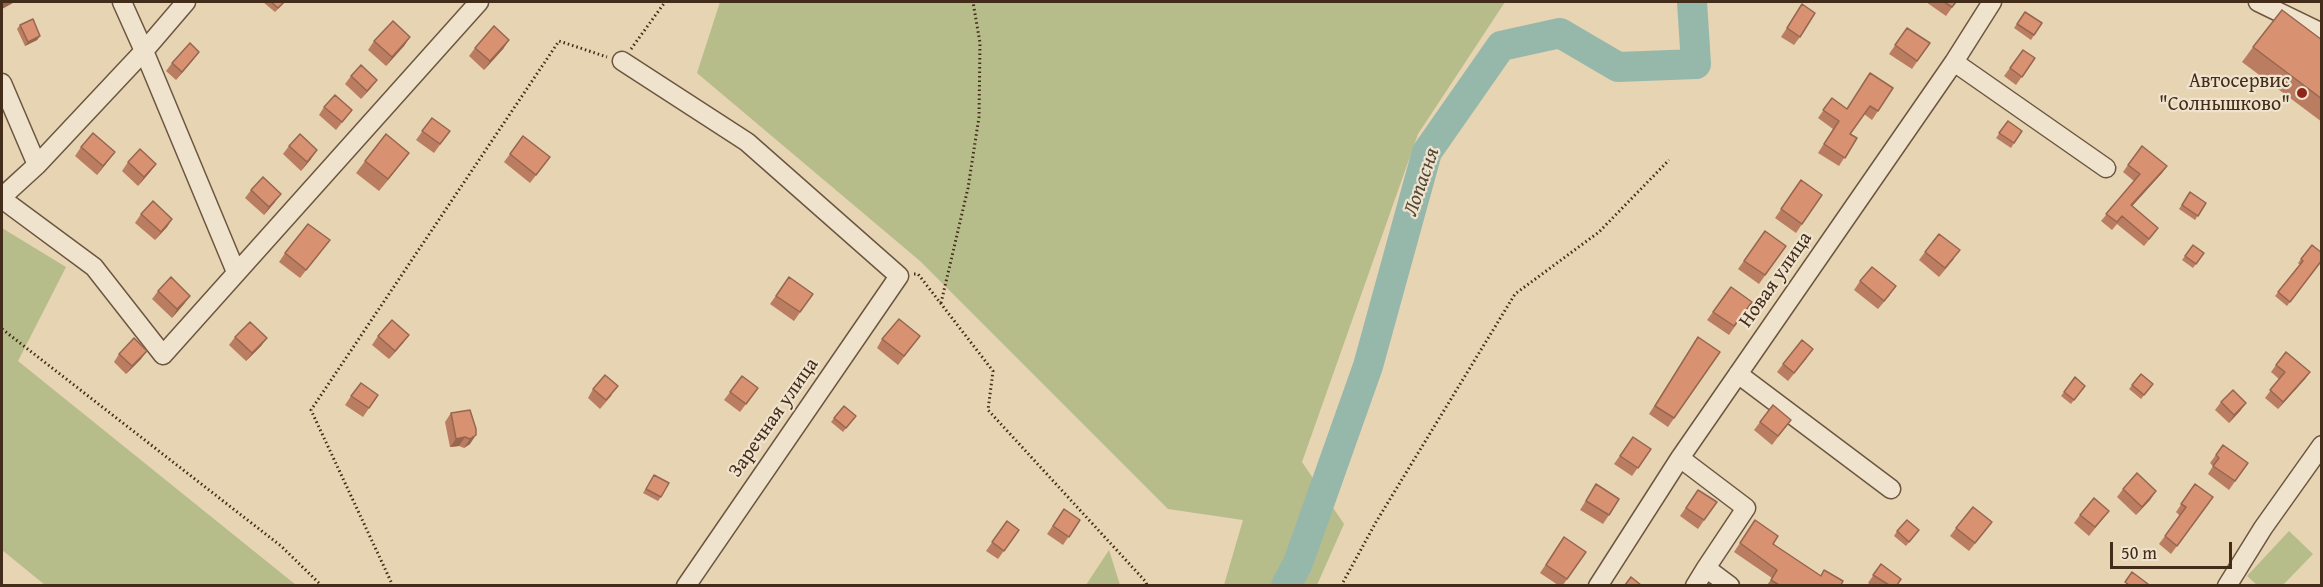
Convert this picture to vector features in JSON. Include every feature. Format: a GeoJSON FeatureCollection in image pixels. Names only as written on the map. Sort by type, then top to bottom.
{"type":"FeatureCollection","features":[{"type":"Feature","properties":{"kind":"street"},"geometry":{"type":"LineString","coordinates":[[122,2],[236,272]]}},
{"type":"Feature","properties":{"kind":"street"},"geometry":{"type":"LineString","coordinates":[[186,2],[144,51],[37,165],[2,198],[94,267],[163,356],[478,2]]}},
{"type":"Feature","properties":{"kind":"street","name":"Новая улица"},"geometry":{"type":"LineString","coordinates":[[1598,585],[1680,458],[1954,62],[1992,2]]}},
{"type":"Feature","properties":{"kind":"street"},"geometry":{"type":"LineString","coordinates":[[2258,2],[2322,33]]}},
{"type":"Feature","properties":{"kind":"street"},"geometry":{"type":"LineString","coordinates":[[622,61],[747,142],[899,276]]}},
{"type":"Feature","properties":{"kind":"street"},"geometry":{"type":"LineString","coordinates":[[1954,62],[2106,168]]}},
{"type":"Feature","properties":{"kind":"street"},"geometry":{"type":"LineString","coordinates":[[2,83],[37,165]]}},
{"type":"Feature","properties":{"kind":"street","name":"Заречная улица"},"geometry":{"type":"LineString","coordinates":[[686,585],[899,276]]}},
{"type":"Feature","properties":{"kind":"street"},"geometry":{"type":"LineString","coordinates":[[1738,374],[1892,489]]}},
{"type":"Feature","properties":{"kind":"street"},"geometry":{"type":"LineString","coordinates":[[2227,585],[2263,528],[2322,445]]}},
{"type":"Feature","properties":{"kind":"street"},"geometry":{"type":"LineString","coordinates":[[1680,458],[1746,508],[1695,585]]}},
{"type":"Feature","properties":{"kind":"street"},"geometry":{"type":"LineString","coordinates":[[1706,568],[1730,585]]}},
{"type":"Feature","properties":{"kind":"path"},"geometry":{"type":"LineString","coordinates":[[393,585],[311,410],[559,41],[622,61],[665,2]]}},
{"type":"Feature","properties":{"kind":"path"},"geometry":{"type":"LineString","coordinates":[[941,303],[968,188],[979,117],[980,43],[973,2]]}},
{"type":"Feature","properties":{"kind":"path"},"geometry":{"type":"LineString","coordinates":[[1341,585],[1376,522],[1515,294],[1599,232],[1669,160]]}},
{"type":"Feature","properties":{"kind":"path"},"geometry":{"type":"LineString","coordinates":[[899,276],[918,273],[993,371],[988,410],[1147,585]]}},
{"type":"Feature","properties":{"kind":"path"},"geometry":{"type":"LineString","coordinates":[[2,329],[282,546],[322,585]]}},
{"type":"Feature","properties":{"kind":"green space"},"geometry":{"type":"Polygon","coordinates":[[[720,2],[1505,2],[1418,134],[1302,462],[1344,524],[1317,585],[1224,585],[1243,520],[1168,509],[920,261],[697,73],[720,2]]]}},
{"type":"Feature","properties":{"kind":"green space"},"geometry":{"type":"Polygon","coordinates":[[[2,228],[66,267],[18,361],[296,585],[45,585],[2,550],[2,228]]]}},
{"type":"Feature","properties":{"kind":"green space"},"geometry":{"type":"Polygon","coordinates":[[[2289,531],[2313,554],[2283,585],[2257,585],[2247,576],[2289,531]]]}},
{"type":"Feature","properties":{"kind":"green space"},"geometry":{"type":"Polygon","coordinates":[[[1109,550],[1120,585],[1086,585],[1109,550]]]}},
{"type":"Feature","properties":{"kind":"building"},"geometry":{"type":"Polygon","coordinates":[[[271,2],[284,2],[278,8],[271,2]]]}},
{"type":"Feature","properties":{"kind":"building"},"geometry":{"type":"Polygon","coordinates":[[[1944,2],[1956,2],[1952,7],[1944,2]]]}},
{"type":"Feature","properties":{"kind":"building"},"geometry":{"type":"Polygon","coordinates":[[[1802,4],[1815,13],[1800,37],[1787,28],[1802,4]]]}},
{"type":"Feature","properties":{"kind":"building"},"geometry":{"type":"Polygon","coordinates":[[[2282,10],[2322,40],[2322,99],[2253,47],[2282,10]]]}},
{"type":"Feature","properties":{"kind":"building"},"geometry":{"type":"Polygon","coordinates":[[[2025,12],[2042,23],[2034,35],[2017,24],[2025,12]]]}},
{"type":"Feature","properties":{"kind":"building"},"geometry":{"type":"Polygon","coordinates":[[[33,19],[40,36],[28,42],[20,25],[33,19]]]}},
{"type":"Feature","properties":{"kind":"building"},"geometry":{"type":"Polygon","coordinates":[[[393,21],[410,37],[392,57],[374,41],[393,21]]]}},
{"type":"Feature","properties":{"kind":"building"},"geometry":{"type":"Polygon","coordinates":[[[494,26],[509,40],[490,61],[475,48],[494,26]]]}},
{"type":"Feature","properties":{"kind":"building"},"geometry":{"type":"Polygon","coordinates":[[[1907,28],[1930,43],[1917,61],[1895,45],[1907,28]]]}},
{"type":"Feature","properties":{"kind":"building"},"geometry":{"type":"Polygon","coordinates":[[[190,43],[199,52],[182,72],[172,63],[190,43]]]}},
{"type":"Feature","properties":{"kind":"building"},"geometry":{"type":"Polygon","coordinates":[[[2023,50],[2035,58],[2022,77],[2010,68],[2023,50]]]}},
{"type":"Feature","properties":{"kind":"building"},"geometry":{"type":"Polygon","coordinates":[[[361,65],[377,80],[367,91],[351,76],[361,65]]]}},
{"type":"Feature","properties":{"kind":"building"},"geometry":{"type":"Polygon","coordinates":[[[1870,73],[1893,88],[1878,111],[1870,106],[1850,134],[1857,138],[1845,158],[1824,144],[1839,121],[1823,110],[1832,98],[1847,109],[1870,73]]]}},
{"type":"Feature","properties":{"kind":"building"},"geometry":{"type":"Polygon","coordinates":[[[335,95],[352,110],[342,122],[324,107],[335,95]]]}},
{"type":"Feature","properties":{"kind":"building"},"geometry":{"type":"Polygon","coordinates":[[[432,118],[450,131],[440,144],[422,131],[432,118]]]}},
{"type":"Feature","properties":{"kind":"building"},"geometry":{"type":"Polygon","coordinates":[[[2008,121],[2022,131],[2014,143],[1999,133],[2008,121]]]}},
{"type":"Feature","properties":{"kind":"building"},"geometry":{"type":"Polygon","coordinates":[[[93,133],[115,152],[103,166],[81,147],[93,133]]]}},
{"type":"Feature","properties":{"kind":"building"},"geometry":{"type":"Polygon","coordinates":[[[300,134],[317,150],[307,162],[289,146],[300,134]]]}},
{"type":"Feature","properties":{"kind":"building"},"geometry":{"type":"Polygon","coordinates":[[[386,134],[409,153],[388,179],[365,161],[386,134]]]}},
{"type":"Feature","properties":{"kind":"building"},"geometry":{"type":"Polygon","coordinates":[[[523,136],[550,157],[536,175],[510,154],[523,136]]]}},
{"type":"Feature","properties":{"kind":"building"},"geometry":{"type":"Polygon","coordinates":[[[2142,146],[2167,166],[2131,205],[2158,228],[2149,239],[2122,216],[2117,222],[2106,214],[2140,174],[2128,165],[2142,146]]]}},
{"type":"Feature","properties":{"kind":"building"},"geometry":{"type":"Polygon","coordinates":[[[140,149],[156,164],[144,177],[128,162],[140,149]]]}},
{"type":"Feature","properties":{"kind":"building"},"geometry":{"type":"Polygon","coordinates":[[[263,177],[281,194],[269,207],[251,190],[263,177]]]}},
{"type":"Feature","properties":{"kind":"building"},"geometry":{"type":"Polygon","coordinates":[[[1801,180],[1822,195],[1802,224],[1781,209],[1801,180]]]}},
{"type":"Feature","properties":{"kind":"building"},"geometry":{"type":"Polygon","coordinates":[[[2190,192],[2206,203],[2198,216],[2182,205],[2190,192]]]}},
{"type":"Feature","properties":{"kind":"building"},"geometry":{"type":"Polygon","coordinates":[[[153,201],[172,219],[161,232],[141,214],[153,201]]]}},
{"type":"Feature","properties":{"kind":"building"},"geometry":{"type":"Polygon","coordinates":[[[308,224],[330,240],[306,270],[285,253],[308,224]]]}},
{"type":"Feature","properties":{"kind":"building"},"geometry":{"type":"Polygon","coordinates":[[[1765,231],[1786,246],[1765,275],[1744,261],[1765,231]]]}},
{"type":"Feature","properties":{"kind":"building"},"geometry":{"type":"Polygon","coordinates":[[[1939,234],[1960,250],[1945,268],[1925,252],[1939,234]]]}},
{"type":"Feature","properties":{"kind":"building"},"geometry":{"type":"Polygon","coordinates":[[[2193,245],[2204,253],[2196,264],[2185,256],[2193,245]]]}},
{"type":"Feature","properties":{"kind":"building"},"geometry":{"type":"Polygon","coordinates":[[[2312,245],[2322,253],[2322,260],[2290,302],[2278,292],[2303,261],[2301,259],[2312,245]]]}},
{"type":"Feature","properties":{"kind":"building"},"geometry":{"type":"Polygon","coordinates":[[[1872,267],[1896,286],[1884,301],[1860,281],[1872,267]]]}},
{"type":"Feature","properties":{"kind":"building"},"geometry":{"type":"Polygon","coordinates":[[[171,277],[190,296],[177,309],[158,291],[171,277]]]}},
{"type":"Feature","properties":{"kind":"building"},"geometry":{"type":"Polygon","coordinates":[[[789,277],[813,294],[800,312],[776,296],[789,277]]]}},
{"type":"Feature","properties":{"kind":"building"},"geometry":{"type":"Polygon","coordinates":[[[1731,287],[1752,302],[1734,326],[1713,312],[1731,287]]]}},
{"type":"Feature","properties":{"kind":"building"},"geometry":{"type":"Polygon","coordinates":[[[899,319],[920,336],[904,356],[882,339],[899,319]]]}},
{"type":"Feature","properties":{"kind":"building"},"geometry":{"type":"Polygon","coordinates":[[[392,320],[409,335],[395,351],[378,336],[392,320]]]}},
{"type":"Feature","properties":{"kind":"building"},"geometry":{"type":"Polygon","coordinates":[[[250,322],[267,338],[252,353],[235,337],[250,322]]]}},
{"type":"Feature","properties":{"kind":"building"},"geometry":{"type":"Polygon","coordinates":[[[1698,337],[1720,352],[1674,418],[1655,406],[1698,337]]]}},
{"type":"Feature","properties":{"kind":"building"},"geometry":{"type":"Polygon","coordinates":[[[134,338],[147,351],[132,366],[119,354],[134,338]]]}},
{"type":"Feature","properties":{"kind":"building"},"geometry":{"type":"Polygon","coordinates":[[[1802,340],[1813,349],[1794,373],[1783,364],[1802,340]]]}},
{"type":"Feature","properties":{"kind":"building"},"geometry":{"type":"Polygon","coordinates":[[[2286,352],[2310,372],[2283,402],[2270,390],[2285,372],[2276,365],[2286,352]]]}},
{"type":"Feature","properties":{"kind":"building"},"geometry":{"type":"Polygon","coordinates":[[[2141,374],[2153,384],[2144,395],[2132,385],[2141,374]]]}},
{"type":"Feature","properties":{"kind":"building"},"geometry":{"type":"Polygon","coordinates":[[[605,375],[618,386],[606,400],[593,389],[605,375]]]}},
{"type":"Feature","properties":{"kind":"building"},"geometry":{"type":"Polygon","coordinates":[[[742,376],[758,388],[746,404],[730,392],[742,376]]]}},
{"type":"Feature","properties":{"kind":"building"},"geometry":{"type":"Polygon","coordinates":[[[2075,377],[2085,386],[2074,400],[2064,392],[2075,377]]]}},
{"type":"Feature","properties":{"kind":"building"},"geometry":{"type":"Polygon","coordinates":[[[361,383],[378,395],[369,408],[351,396],[361,383]]]}},
{"type":"Feature","properties":{"kind":"building"},"geometry":{"type":"Polygon","coordinates":[[[2233,390],[2246,403],[2234,415],[2221,402],[2233,390]]]}},
{"type":"Feature","properties":{"kind":"building"},"geometry":{"type":"Polygon","coordinates":[[[1773,405],[1791,420],[1778,436],[1760,422],[1773,405]]]}},
{"type":"Feature","properties":{"kind":"building"},"geometry":{"type":"Polygon","coordinates":[[[844,406],[856,416],[846,428],[834,418],[844,406]]]}},
{"type":"Feature","properties":{"kind":"building"},"geometry":{"type":"Polygon","coordinates":[[[470,410],[476,435],[470,439],[465,437],[456,439],[451,413],[470,410]]]}},
{"type":"Feature","properties":{"kind":"building"},"geometry":{"type":"Polygon","coordinates":[[[1633,437],[1651,449],[1638,468],[1620,456],[1633,437]]]}},
{"type":"Feature","properties":{"kind":"building"},"geometry":{"type":"Polygon","coordinates":[[[2223,445],[2248,463],[2235,481],[2213,466],[2219,458],[2216,455],[2223,445]]]}},
{"type":"Feature","properties":{"kind":"building"},"geometry":{"type":"Polygon","coordinates":[[[2137,473],[2156,491],[2142,507],[2123,489],[2137,473]]]}},
{"type":"Feature","properties":{"kind":"building"},"geometry":{"type":"Polygon","coordinates":[[[654,475],[669,483],[661,497],[646,489],[654,475]]]}},
{"type":"Feature","properties":{"kind":"building"},"geometry":{"type":"Polygon","coordinates":[[[1596,484],[1619,499],[1609,515],[1586,501],[1596,484]]]}},
{"type":"Feature","properties":{"kind":"building"},"geometry":{"type":"Polygon","coordinates":[[[2195,484],[2213,497],[2177,546],[2165,536],[2186,507],[2181,504],[2195,484]]]}},
{"type":"Feature","properties":{"kind":"building"},"geometry":{"type":"Polygon","coordinates":[[[1698,490],[1717,502],[1704,520],[1686,508],[1698,490]]]}},
{"type":"Feature","properties":{"kind":"building"},"geometry":{"type":"Polygon","coordinates":[[[2094,498],[2109,511],[2095,527],[2080,515],[2094,498]]]}},
{"type":"Feature","properties":{"kind":"building"},"geometry":{"type":"Polygon","coordinates":[[[1973,507],[1992,522],[1975,543],[1956,528],[1973,507]]]}},
{"type":"Feature","properties":{"kind":"building"},"geometry":{"type":"Polygon","coordinates":[[[1064,509],[1080,520],[1069,537],[1053,526],[1064,509]]]}},
{"type":"Feature","properties":{"kind":"building"},"geometry":{"type":"Polygon","coordinates":[[[1755,520],[1778,536],[1773,544],[1821,576],[1824,570],[1843,581],[1841,585],[1779,585],[1771,580],[1777,570],[1740,543],[1755,520]]]}},
{"type":"Feature","properties":{"kind":"building"},"geometry":{"type":"Polygon","coordinates":[[[1907,520],[1919,530],[1909,542],[1897,531],[1907,520]]]}},
{"type":"Feature","properties":{"kind":"building"},"geometry":{"type":"Polygon","coordinates":[[[1007,521],[1019,530],[1004,551],[992,542],[1007,521]]]}},
{"type":"Feature","properties":{"kind":"building"},"geometry":{"type":"Polygon","coordinates":[[[1564,537],[1586,552],[1567,579],[1546,565],[1564,537]]]}},
{"type":"Feature","properties":{"kind":"building"},"geometry":{"type":"Polygon","coordinates":[[[1881,564],[1901,579],[1897,585],[1889,585],[1873,575],[1881,564]]]}},
{"type":"Feature","properties":{"kind":"building"},"geometry":{"type":"Polygon","coordinates":[[[2132,572],[2148,584],[2129,585],[2125,582],[2132,572]]]}},
{"type":"Feature","properties":{"kind":"building"},"geometry":{"type":"Polygon","coordinates":[[[1631,577],[1641,585],[1625,585],[1631,577]]]}},
{"type":"Feature","properties":{"kind":"waterway","name":"Лопасня"},"geometry":{"type":"LineString","coordinates":[[1286,586],[1298,563],[1368,366],[1427,152],[1501,46],[1560,33],[1618,67],[1696,64],[1692,2]]}},
{"type":"Feature","properties":{"kind":"place","name":"Автосервис \"Солнышково\""},"geometry":{"type":"Point","coordinates":[2302,93]}}]}
